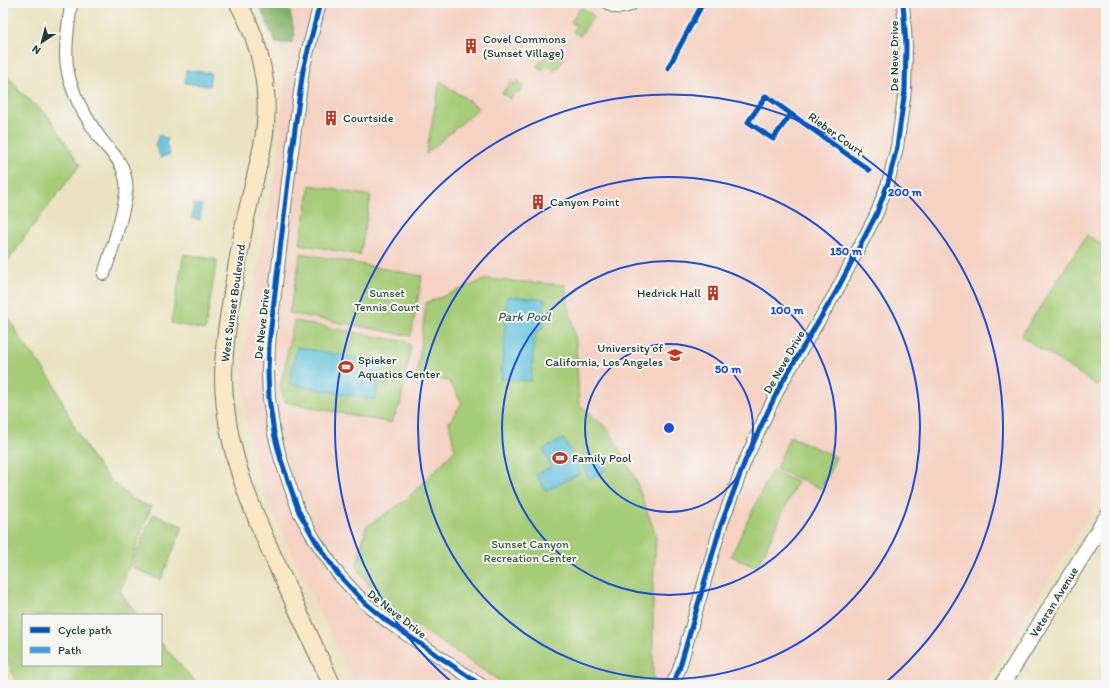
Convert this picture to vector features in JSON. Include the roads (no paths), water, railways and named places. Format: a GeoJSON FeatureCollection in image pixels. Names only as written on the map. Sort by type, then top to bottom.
{"type":"FeatureCollection","features":[{"type":"Feature","properties":{"kind":"main road","name":"West Sunset Boulevard"},"geometry":{"type":"LineString","coordinates":[[238,3],[251,29],[260,58],[264,81],[266,118],[264,137],[241,240],[227,328],[224,363],[225,401],[234,453],[241,480],[259,526],[332,685]]}},
{"type":"Feature","properties":{"kind":"street"},"geometry":{"type":"LineString","coordinates":[[71,3],[66,42],[67,67],[73,88],[82,112],[106,147],[120,161],[124,172],[126,193],[104,274]]}},
{"type":"Feature","properties":{"kind":"street","name":"De Neve Drive"},"geometry":{"type":"LineString","coordinates":[[320,3],[303,70],[288,181],[269,344],[269,402],[274,433],[281,460],[299,512],[315,540],[338,574],[364,602],[388,622],[481,685]]}},
{"type":"Feature","properties":{"kind":"street"},"geometry":{"type":"LineString","coordinates":[[608,3],[616,7],[623,8],[633,3]]}},
{"type":"Feature","properties":{"kind":"street","name":"De Neve Drive"},"geometry":{"type":"LineString","coordinates":[[672,685],[679,670],[721,525],[745,461],[781,384],[836,292],[876,215],[888,182],[897,147],[905,90],[906,45],[903,3]]}},
{"type":"Feature","properties":{"kind":"street","name":"Veteran Avenue"},"geometry":{"type":"LineString","coordinates":[[1002,685],[1106,518]]}},
{"type":"Feature","properties":{"kind":"water"},"geometry":{"type":"Polygon","coordinates":[[[186,70],[211,73],[209,86],[185,83],[186,70]]]}},
{"type":"Feature","properties":{"kind":"water"},"geometry":{"type":"Polygon","coordinates":[[[159,135],[168,139],[166,144],[170,154],[161,158],[155,145],[159,135]]]}},
{"type":"Feature","properties":{"kind":"water"},"geometry":{"type":"Polygon","coordinates":[[[194,204],[202,205],[200,220],[192,218],[194,204]]]}},
{"type":"Feature","properties":{"kind":"water","name":"Park Pool"},"geometry":{"type":"Polygon","coordinates":[[[507,296],[545,299],[543,328],[535,333],[531,381],[501,379],[507,296]]]}},
{"type":"Feature","properties":{"kind":"water"},"geometry":{"type":"Polygon","coordinates":[[[297,347],[382,363],[375,400],[289,384],[297,347]]]}},
{"type":"Feature","properties":{"kind":"water","name":"Family Pool"},"geometry":{"type":"Polygon","coordinates":[[[564,439],[581,473],[546,491],[536,474],[551,467],[543,449],[564,439]]]}},
{"type":"Feature","properties":{"kind":"water"},"geometry":{"type":"Polygon","coordinates":[[[598,455],[605,471],[589,479],[581,463],[598,455]]]}},
{"type":"Feature","properties":{"kind":"place","name":"Covel Commons (Sunset Village)"},"geometry":{"type":"Point","coordinates":[471,46]}},
{"type":"Feature","properties":{"kind":"place","name":"Courtside"},"geometry":{"type":"Point","coordinates":[331,118]}},
{"type":"Feature","properties":{"kind":"place","name":"Canyon Point"},"geometry":{"type":"Point","coordinates":[538,202]}},
{"type":"Feature","properties":{"kind":"place","name":"Hedrick Hall"},"geometry":{"type":"Point","coordinates":[713,293]}},
{"type":"Feature","properties":{"kind":"place","name":"University of California, Los Angeles"},"geometry":{"type":"Point","coordinates":[675,355]}},
{"type":"Feature","properties":{"kind":"place","name":"Spieker Aquatics Center"},"geometry":{"type":"Point","coordinates":[346,367]}},
{"type":"Feature","properties":{"kind":"place","name":"Family Pool"},"geometry":{"type":"Point","coordinates":[560,458]}},
{"type":"Feature","properties":{"kind":"park label","name":"Sunset Tennis Court"},"geometry":{"type":"Point","coordinates":[387,300]}},
{"type":"Feature","properties":{"kind":"park label","name":"Sunset Canyon Recreation Center"},"geometry":{"type":"Point","coordinates":[530,551]}}]}
